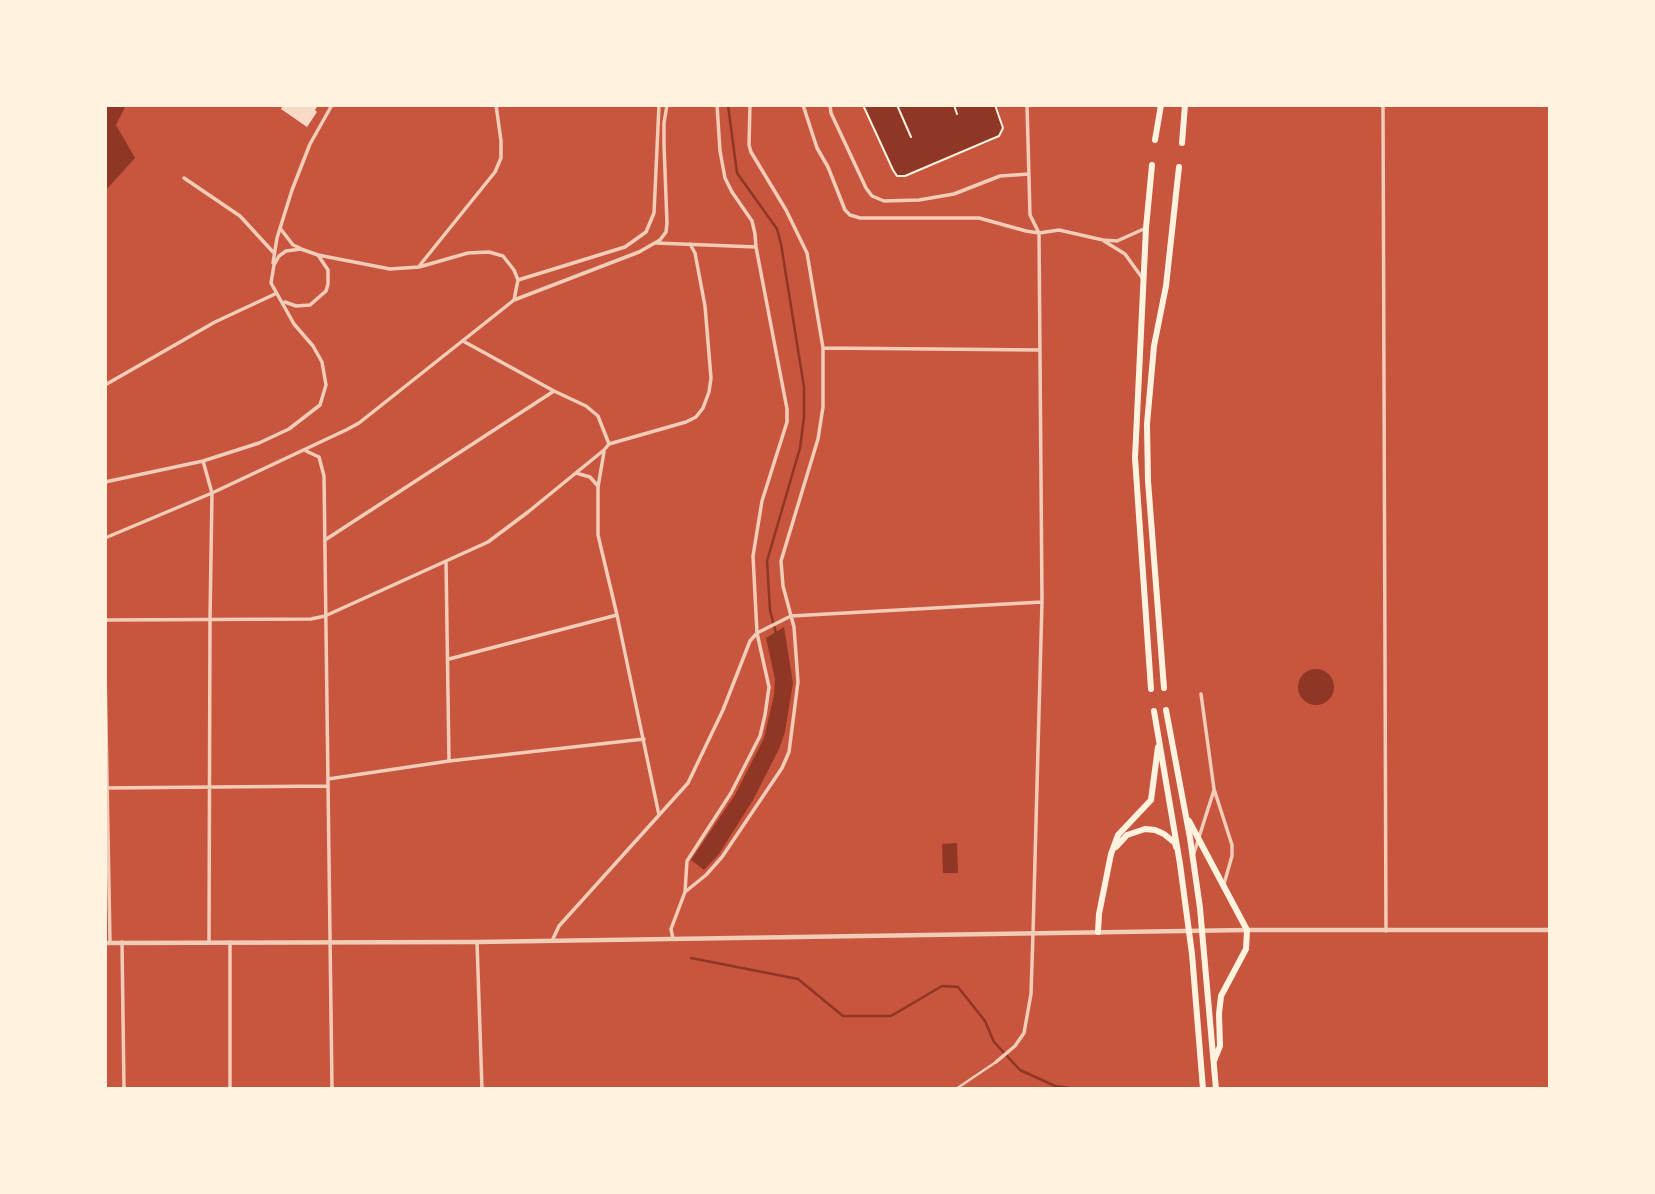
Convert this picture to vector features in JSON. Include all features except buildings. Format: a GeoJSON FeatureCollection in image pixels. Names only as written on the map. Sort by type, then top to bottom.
{"type":"FeatureCollection","features":[{"type":"Feature","properties":{"kind":"highway"},"geometry":{"type":"LineString","coordinates":[[1155,140],[1161,105]]}},
{"type":"Feature","properties":{"kind":"highway"},"geometry":{"type":"LineString","coordinates":[[1182,143],[1185,105]]}},
{"type":"Feature","properties":{"kind":"highway"},"geometry":{"type":"LineString","coordinates":[[1151,689],[1135,458],[1146,228],[1152,165]]}},
{"type":"Feature","properties":{"kind":"highway"},"geometry":{"type":"LineString","coordinates":[[1164,688],[1148,481],[1147,424],[1154,345],[1166,286],[1180,167]]}},
{"type":"Feature","properties":{"kind":"highway"},"geometry":{"type":"LineString","coordinates":[[1166,709],[1200,908],[1216,1089]]}},
{"type":"Feature","properties":{"kind":"highway"},"geometry":{"type":"LineString","coordinates":[[1154,711],[1192,954],[1203,1088]]}},
{"type":"Feature","properties":{"kind":"highway"},"geometry":{"type":"LineString","coordinates":[[1098,932],[1111,854],[1118,835],[1151,800],[1159,741]]}},
{"type":"Feature","properties":{"kind":"highway"},"geometry":{"type":"LineString","coordinates":[[1186,816],[1247,930],[1246,949],[1221,996],[1220,1046],[1214,1063]]}},
{"type":"Feature","properties":{"kind":"highway"},"geometry":{"type":"LineString","coordinates":[[1111,854],[1127,835],[1135,831],[1156,830],[1175,843],[1180,864]]}},
{"type":"Feature","properties":{"kind":"street"},"geometry":{"type":"LineString","coordinates":[[105,482],[203,461],[274,437],[314,411],[324,396],[326,385],[322,362],[294,324],[271,283],[273,251],[304,159],[332,105]]}},
{"type":"Feature","properties":{"kind":"street"},"geometry":{"type":"LineString","coordinates":[[419,267],[495,172],[501,159],[496,105]]}},
{"type":"Feature","properties":{"kind":"street"},"geometry":{"type":"LineString","coordinates":[[518,280],[625,247],[646,232],[654,213],[659,105]]}},
{"type":"Feature","properties":{"kind":"street"},"geometry":{"type":"LineString","coordinates":[[105,538],[212,492],[359,423],[514,300],[654,244],[663,236],[667,227],[663,145],[667,105]]}},
{"type":"Feature","properties":{"kind":"street"},"geometry":{"type":"LineString","coordinates":[[673,939],[671,929],[685,892],[687,861],[731,793],[763,726],[769,687],[757,633],[753,556],[762,501],[788,422],[752,221],[725,178],[717,105]]}},
{"type":"Feature","properties":{"kind":"street"},"geometry":{"type":"LineString","coordinates":[[685,892],[722,857],[787,760],[794,727],[798,682],[794,627],[783,586],[781,561],[818,439],[824,384],[823,348],[807,253],[749,145],[750,105]]}},
{"type":"Feature","properties":{"kind":"street"},"geometry":{"type":"LineString","coordinates":[[803,105],[817,148],[828,167],[845,211],[850,215],[860,218],[979,218],[1039,233],[1059,230],[1117,241],[1146,228]]}},
{"type":"Feature","properties":{"kind":"street"},"geometry":{"type":"LineString","coordinates":[[830,105],[831,113],[866,188],[872,196],[884,201],[919,200],[954,194],[1000,176],[1028,174]]}},
{"type":"Feature","properties":{"kind":"street"},"geometry":{"type":"LineString","coordinates":[[956,1089],[1015,1046],[1024,1034],[1029,1014],[1042,602],[1039,233],[1030,215],[1027,105]]}},
{"type":"Feature","properties":{"kind":"street"},"geometry":{"type":"LineString","coordinates":[[1383,105],[1386,930]]}},
{"type":"Feature","properties":{"kind":"street"},"geometry":{"type":"LineString","coordinates":[[184,178],[240,216],[273,251]]}},
{"type":"Feature","properties":{"kind":"street"},"geometry":{"type":"LineString","coordinates":[[281,228],[293,245],[301,249],[318,255],[390,269],[419,267],[468,253],[489,252],[503,256],[518,280],[514,300]]}},
{"type":"Feature","properties":{"kind":"street"},"geometry":{"type":"LineString","coordinates":[[1103,240],[1125,254],[1144,281]]}},
{"type":"Feature","properties":{"kind":"street"},"geometry":{"type":"LineString","coordinates":[[654,244],[755,247]]}},
{"type":"Feature","properties":{"kind":"street"},"geometry":{"type":"LineString","coordinates":[[105,620],[311,620],[325,617],[488,542],[609,444],[686,422],[696,416],[709,392],[712,378],[705,306],[695,253],[690,244]]}},
{"type":"Feature","properties":{"kind":"street"},"geometry":{"type":"LineString","coordinates":[[274,265],[286,251],[301,249]]}},
{"type":"Feature","properties":{"kind":"street"},"geometry":{"type":"LineString","coordinates":[[283,301],[296,306],[310,305],[321,297],[328,284],[328,270],[318,255]]}},
{"type":"Feature","properties":{"kind":"street"},"geometry":{"type":"LineString","coordinates":[[105,385],[215,322],[275,293]]}},
{"type":"Feature","properties":{"kind":"street"},"geometry":{"type":"LineString","coordinates":[[463,341],[586,406],[598,416],[609,444]]}},
{"type":"Feature","properties":{"kind":"street"},"geometry":{"type":"LineString","coordinates":[[823,348],[1040,350]]}},
{"type":"Feature","properties":{"kind":"street"},"geometry":{"type":"LineString","coordinates":[[324,540],[554,391]]}},
{"type":"Feature","properties":{"kind":"street"},"geometry":{"type":"LineString","coordinates":[[304,450],[316,454],[322,463],[332,1089]]}},
{"type":"Feature","properties":{"kind":"street"},"geometry":{"type":"LineString","coordinates":[[604,450],[598,487],[597,535],[617,615],[659,817]]}},
{"type":"Feature","properties":{"kind":"street"},"geometry":{"type":"LineString","coordinates":[[203,461],[212,492],[209,942]]}},
{"type":"Feature","properties":{"kind":"street"},"geometry":{"type":"LineString","coordinates":[[576,472],[590,477],[598,487]]}},
{"type":"Feature","properties":{"kind":"street"},"geometry":{"type":"LineString","coordinates":[[446,561],[449,761]]}},
{"type":"Feature","properties":{"kind":"street"},"geometry":{"type":"LineString","coordinates":[[552,940],[559,926],[688,783],[750,641],[757,633],[791,616],[1042,602]]}},
{"type":"Feature","properties":{"kind":"street"},"geometry":{"type":"LineString","coordinates":[[449,659],[617,615]]}},
{"type":"Feature","properties":{"kind":"street"},"geometry":{"type":"LineString","coordinates":[[105,668],[107,943],[477,942],[1247,930],[1550,930]]}},
{"type":"Feature","properties":{"kind":"street"},"geometry":{"type":"LineString","coordinates":[[1200,694],[1214,789],[1231,845],[1232,856],[1224,884]]}},
{"type":"Feature","properties":{"kind":"street"},"geometry":{"type":"LineString","coordinates":[[328,779],[449,761],[644,739]]}},
{"type":"Feature","properties":{"kind":"street"},"geometry":{"type":"LineString","coordinates":[[107,788],[328,786]]}},
{"type":"Feature","properties":{"kind":"street"},"geometry":{"type":"LineString","coordinates":[[1193,858],[1214,789]]}},
{"type":"Feature","properties":{"kind":"street"},"geometry":{"type":"LineString","coordinates":[[229,942],[230,1089]]}},
{"type":"Feature","properties":{"kind":"street"},"geometry":{"type":"LineString","coordinates":[[477,942],[482,1089]]}},
{"type":"Feature","properties":{"kind":"street"},"geometry":{"type":"LineString","coordinates":[[122,943],[124,1089]]}},
{"type":"Feature","properties":{"kind":"path"},"geometry":{"type":"LineString","coordinates":[[863,105],[897,176],[905,176],[999,136],[1003,128],[995,105]]}},
{"type":"Feature","properties":{"kind":"path"},"geometry":{"type":"LineString","coordinates":[[897,105],[911,137]]}},
{"type":"Feature","properties":{"kind":"path"},"geometry":{"type":"LineString","coordinates":[[954,105],[957,114]]}},
{"type":"Feature","properties":{"kind":"shaded area"},"geometry":{"type":"Polygon","coordinates":[[[105,105],[126,105],[116,125],[135,158],[105,191],[105,105]]]}},
{"type":"Feature","properties":{"kind":"shaded area"},"geometry":{"type":"Polygon","coordinates":[[[863,105],[995,105],[1003,128],[999,136],[991,141],[905,176],[897,176],[863,105]]]}},
{"type":"Feature","properties":{"kind":"shaded area"},"geometry":{"type":"Polygon","coordinates":[[[784,627],[793,683],[785,732],[753,800],[719,854],[704,870],[691,860],[735,795],[764,738],[775,679],[766,638],[784,627]]]}},
{"type":"Feature","properties":{"kind":"shaded area"},"geometry":{"type":"Polygon","coordinates":[[[1316,669],[1329,674],[1334,687],[1329,700],[1316,705],[1303,700],[1298,687],[1303,674],[1316,669]]]}},
{"type":"Feature","properties":{"kind":"shaded area"},"geometry":{"type":"Polygon","coordinates":[[[957,843],[958,873],[943,873],[942,844],[957,843]]]}},
{"type":"Feature","properties":{"kind":"waterway"},"geometry":{"type":"LineString","coordinates":[[728,105],[737,173],[777,229],[804,387],[800,448],[767,561],[770,610],[776,633]]}},
{"type":"Feature","properties":{"kind":"waterway"},"geometry":{"type":"LineString","coordinates":[[691,958],[798,979],[843,1016],[891,1016],[942,986],[958,987],[985,1021],[994,1042],[1020,1070],[1055,1086],[1078,1089]]}}]}
